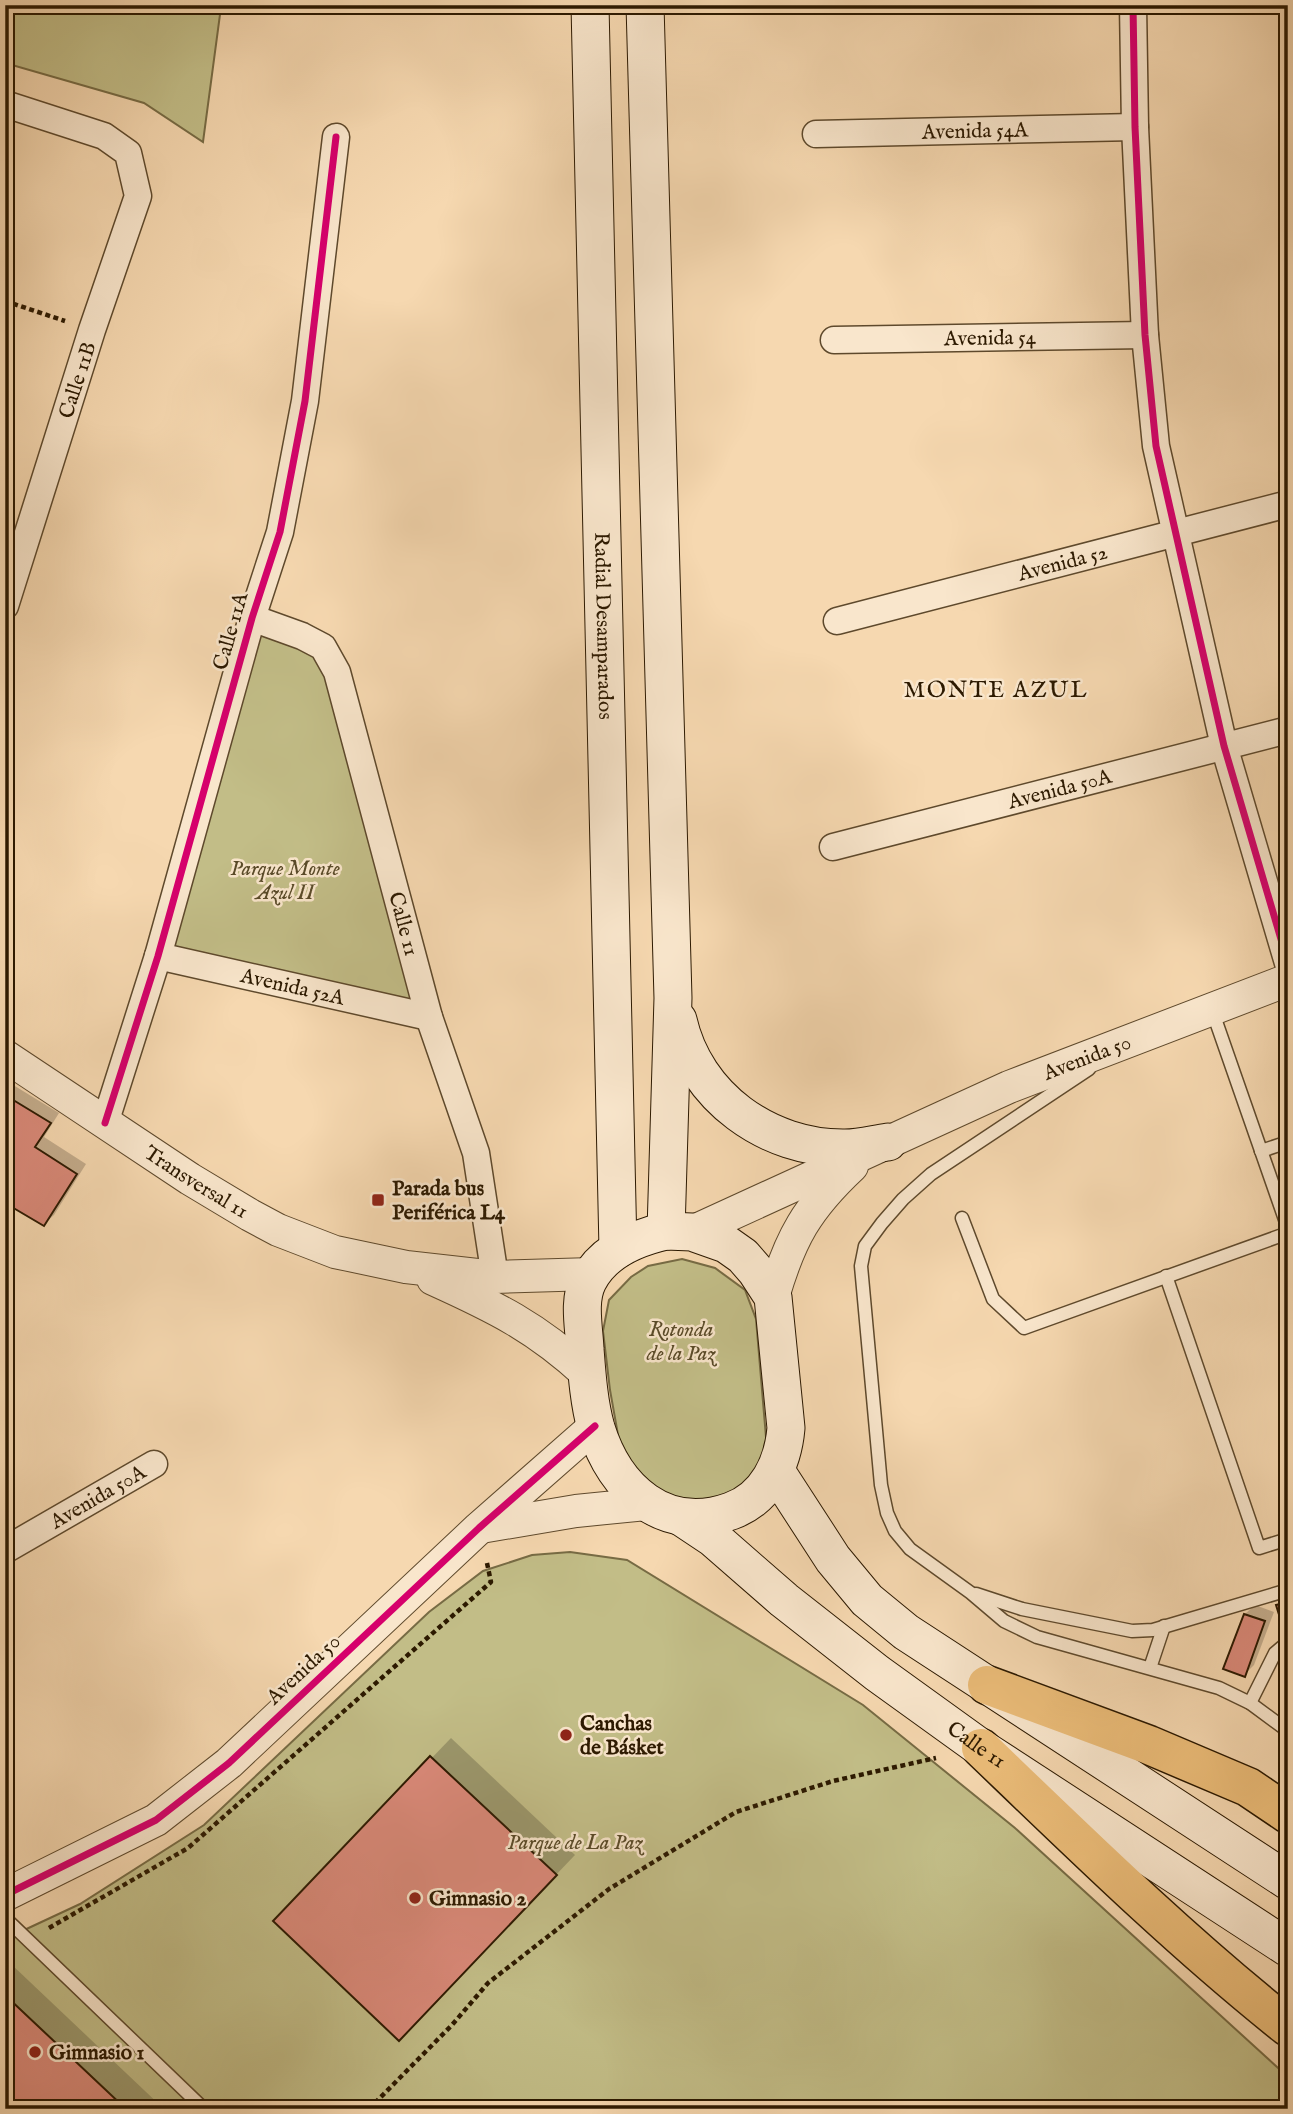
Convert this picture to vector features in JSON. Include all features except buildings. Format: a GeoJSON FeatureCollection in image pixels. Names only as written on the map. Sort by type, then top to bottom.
{"type":"FeatureCollection","features":[{"type":"Feature","properties":{"kind":"highway"},"geometry":{"type":"LineString","coordinates":[[987,1685],[1161,1750],[1248,1787],[1288,1814]]}},
{"type":"Feature","properties":{"kind":"highway"},"geometry":{"type":"LineString","coordinates":[[981,1748],[1101,1863],[1244,1992],[1288,2027]]}},
{"type":"Feature","properties":{"kind":"main road","name":"Radial Desamparados"},"geometry":{"type":"LineString","coordinates":[[590,5],[618,1248]]}},
{"type":"Feature","properties":{"kind":"main road"},"geometry":{"type":"LineString","coordinates":[[645,5],[679,1231]]}},
{"type":"Feature","properties":{"kind":"main road"},"geometry":{"type":"LineString","coordinates":[[673,998],[682,1039],[701,1076],[730,1108],[741,1116],[764,1131],[804,1145],[846,1148],[888,1142]]}},
{"type":"Feature","properties":{"kind":"main road"},"geometry":{"type":"LineString","coordinates":[[679,1231],[711,1236],[726,1244],[743,1256],[773,1297],[786,1428],[784,1448],[776,1471],[762,1491],[739,1508],[712,1518],[683,1518],[662,1512],[646,1504],[625,1483],[605,1451],[596,1426],[587,1374],[582,1304],[586,1284],[592,1274],[618,1248],[641,1237],[679,1231]]}},
{"type":"Feature","properties":{"kind":"main road"},"geometry":{"type":"LineString","coordinates":[[776,1471],[833,1559],[867,1600],[906,1632],[1288,1881]]}},
{"type":"Feature","properties":{"kind":"main road","name":"Calle 11"},"geometry":{"type":"LineString","coordinates":[[683,1518],[713,1538],[784,1600],[877,1673],[981,1748],[1288,1948]]}},
{"type":"Feature","properties":{"kind":"street"},"geometry":{"type":"LineString","coordinates":[[1133,5],[1135,127],[1145,335],[1156,446],[1224,746],[1288,963]]}},
{"type":"Feature","properties":{"kind":"street","name":"Calle 11B"},"geometry":{"type":"LineString","coordinates":[[5,104],[104,136],[128,153],[138,196],[92,330],[5,606]]}},
{"type":"Feature","properties":{"kind":"street","name":"Avenida 54A"},"geometry":{"type":"LineString","coordinates":[[816,134],[1135,127]]}},
{"type":"Feature","properties":{"kind":"street","name":"Calle 11A"},"geometry":{"type":"LineString","coordinates":[[105,1123],[158,956],[252,618],[279,531],[305,401],[336,137]]}},
{"type":"Feature","properties":{"kind":"street","name":"Avenida 54"},"geometry":{"type":"LineString","coordinates":[[834,340],[1145,335]]}},
{"type":"Feature","properties":{"kind":"street","name":"Avenida 52"},"geometry":{"type":"LineString","coordinates":[[837,621],[1288,504]]}},
{"type":"Feature","properties":{"kind":"street","name":"Calle 11"},"geometry":{"type":"LineString","coordinates":[[252,618],[302,636],[323,647],[337,672],[429,1017],[476,1153],[495,1278]]}},
{"type":"Feature","properties":{"kind":"street","name":"Avenida 50A"},"geometry":{"type":"LineString","coordinates":[[833,847],[1288,730]]}},
{"type":"Feature","properties":{"kind":"street","name":"Avenida 52A"},"geometry":{"type":"LineString","coordinates":[[158,956],[429,1017]]}},
{"type":"Feature","properties":{"kind":"street","name":"Avenida 50"},"geometry":{"type":"LineString","coordinates":[[679,1231],[1009,1087],[1288,980]]}},
{"type":"Feature","properties":{"kind":"street","name":"Transversal 11"},"geometry":{"type":"LineString","coordinates":[[5,1056],[190,1179],[278,1230],[335,1252],[406,1267],[495,1278],[592,1274]]}},
{"type":"Feature","properties":{"kind":"street","name":"Avenida 50"},"geometry":{"type":"LineString","coordinates":[[773,1297],[783,1259],[801,1223],[825,1191],[855,1164],[888,1142]]}},
{"type":"Feature","properties":{"kind":"street","name":"Transversal 11"},"geometry":{"type":"LineString","coordinates":[[406,1267],[496,1308],[529,1327],[560,1349],[587,1374]]}},
{"type":"Feature","properties":{"kind":"street","name":"Avenida 50"},"geometry":{"type":"LineString","coordinates":[[5,1895],[156,1820],[229,1763],[480,1528],[596,1426]]}},
{"type":"Feature","properties":{"kind":"street","name":"Avenida 50A"},"geometry":{"type":"LineString","coordinates":[[5,1550],[154,1464]]}},
{"type":"Feature","properties":{"kind":"street"},"geometry":{"type":"LineString","coordinates":[[480,1528],[576,1511],[646,1504]]}},
{"type":"Feature","properties":{"kind":"lane"},"geometry":{"type":"LineString","coordinates":[[962,1218],[993,1299],[1024,1328],[1288,1230],[1211,1009]]}},
{"type":"Feature","properties":{"kind":"lane"},"geometry":{"type":"LineString","coordinates":[[1137,1038],[931,1174],[902,1199],[865,1245],[861,1266],[881,1485],[887,1513],[895,1531],[910,1549],[971,1592],[1004,1621],[1037,1637],[1219,1688],[1250,1703],[1288,1731]]}},
{"type":"Feature","properties":{"kind":"lane"},"geometry":{"type":"LineString","coordinates":[[1261,1151],[1288,1142]]}},
{"type":"Feature","properties":{"kind":"lane"},"geometry":{"type":"LineString","coordinates":[[1166,1276],[1259,1548],[1288,1539]]}},
{"type":"Feature","properties":{"kind":"lane"},"geometry":{"type":"LineString","coordinates":[[971,1592],[1022,1609],[1132,1631],[1164,1626],[1288,1590]]}},
{"type":"Feature","properties":{"kind":"lane"},"geometry":{"type":"LineString","coordinates":[[1150,1668],[1164,1626]]}},
{"type":"Feature","properties":{"kind":"lane"},"geometry":{"type":"LineString","coordinates":[[1250,1703],[1276,1653],[1288,1642]]}},
{"type":"Feature","properties":{"kind":"lane"},"geometry":{"type":"LineString","coordinates":[[5,1918],[204,2109]]}},
{"type":"Feature","properties":{"kind":"path"},"geometry":{"type":"LineString","coordinates":[[5,301],[92,330]]}},
{"type":"Feature","properties":{"kind":"path"},"geometry":{"type":"LineString","coordinates":[[369,2109],[452,2025],[488,1983],[610,1889],[736,1812],[833,1781],[981,1748]]}},
{"type":"Feature","properties":{"kind":"green space"},"geometry":{"type":"Polygon","coordinates":[[[5,5],[221,7],[203,142],[144,103],[5,63],[5,5]]]}},
{"type":"Feature","properties":{"kind":"green space","name":"Parque Monte Azul II"},"geometry":{"type":"Polygon","coordinates":[[[252,618],[323,647],[429,1017],[158,956],[252,618]]]}},
{"type":"Feature","properties":{"kind":"green space","name":"Rotonda de la Paz"},"geometry":{"type":"Polygon","coordinates":[[[682,1259],[715,1268],[745,1290],[756,1319],[767,1449],[751,1487],[673,1510],[623,1463],[603,1331],[609,1300],[631,1277],[648,1266],[682,1259]]]}},
{"type":"Feature","properties":{"kind":"green space","name":"Parque de La Paz"},"geometry":{"type":"Polygon","coordinates":[[[570,1552],[627,1560],[863,1705],[1015,1828],[1288,2077],[1288,2109],[5,2109],[5,1939],[80,1904],[204,1825],[429,1612],[483,1571],[532,1555],[570,1552]]]}},
{"type":"Feature","properties":{"kind":"cycle path"},"geometry":{"type":"LineString","coordinates":[[1133,5],[1135,127],[1145,335],[1156,446],[1224,746],[1288,963]]}},
{"type":"Feature","properties":{"kind":"cycle path"},"geometry":{"type":"LineString","coordinates":[[105,1123],[158,956],[252,618],[280,532],[305,401],[336,137]]}},
{"type":"Feature","properties":{"kind":"cycle path"},"geometry":{"type":"LineString","coordinates":[[5,1895],[156,1820],[229,1763],[479,1528],[595,1426]]}},
{"type":"Feature","properties":{"kind":"place","name":"Parada bus Periférica L4"},"geometry":{"type":"Point","coordinates":[378,1200]}},
{"type":"Feature","properties":{"kind":"place","name":"Canchas de Básket"},"geometry":{"type":"Point","coordinates":[566,1735]}},
{"type":"Feature","properties":{"kind":"place","name":"Gimnasio 2"},"geometry":{"type":"Point","coordinates":[415,1898]}},
{"type":"Feature","properties":{"kind":"place","name":"Gimnasio 1"},"geometry":{"type":"Point","coordinates":[35,2052]}},
{"type":"Feature","properties":{"kind":"district","name":"MONTE AZUL"},"geometry":{"type":"Point","coordinates":[996,689]}}]}
